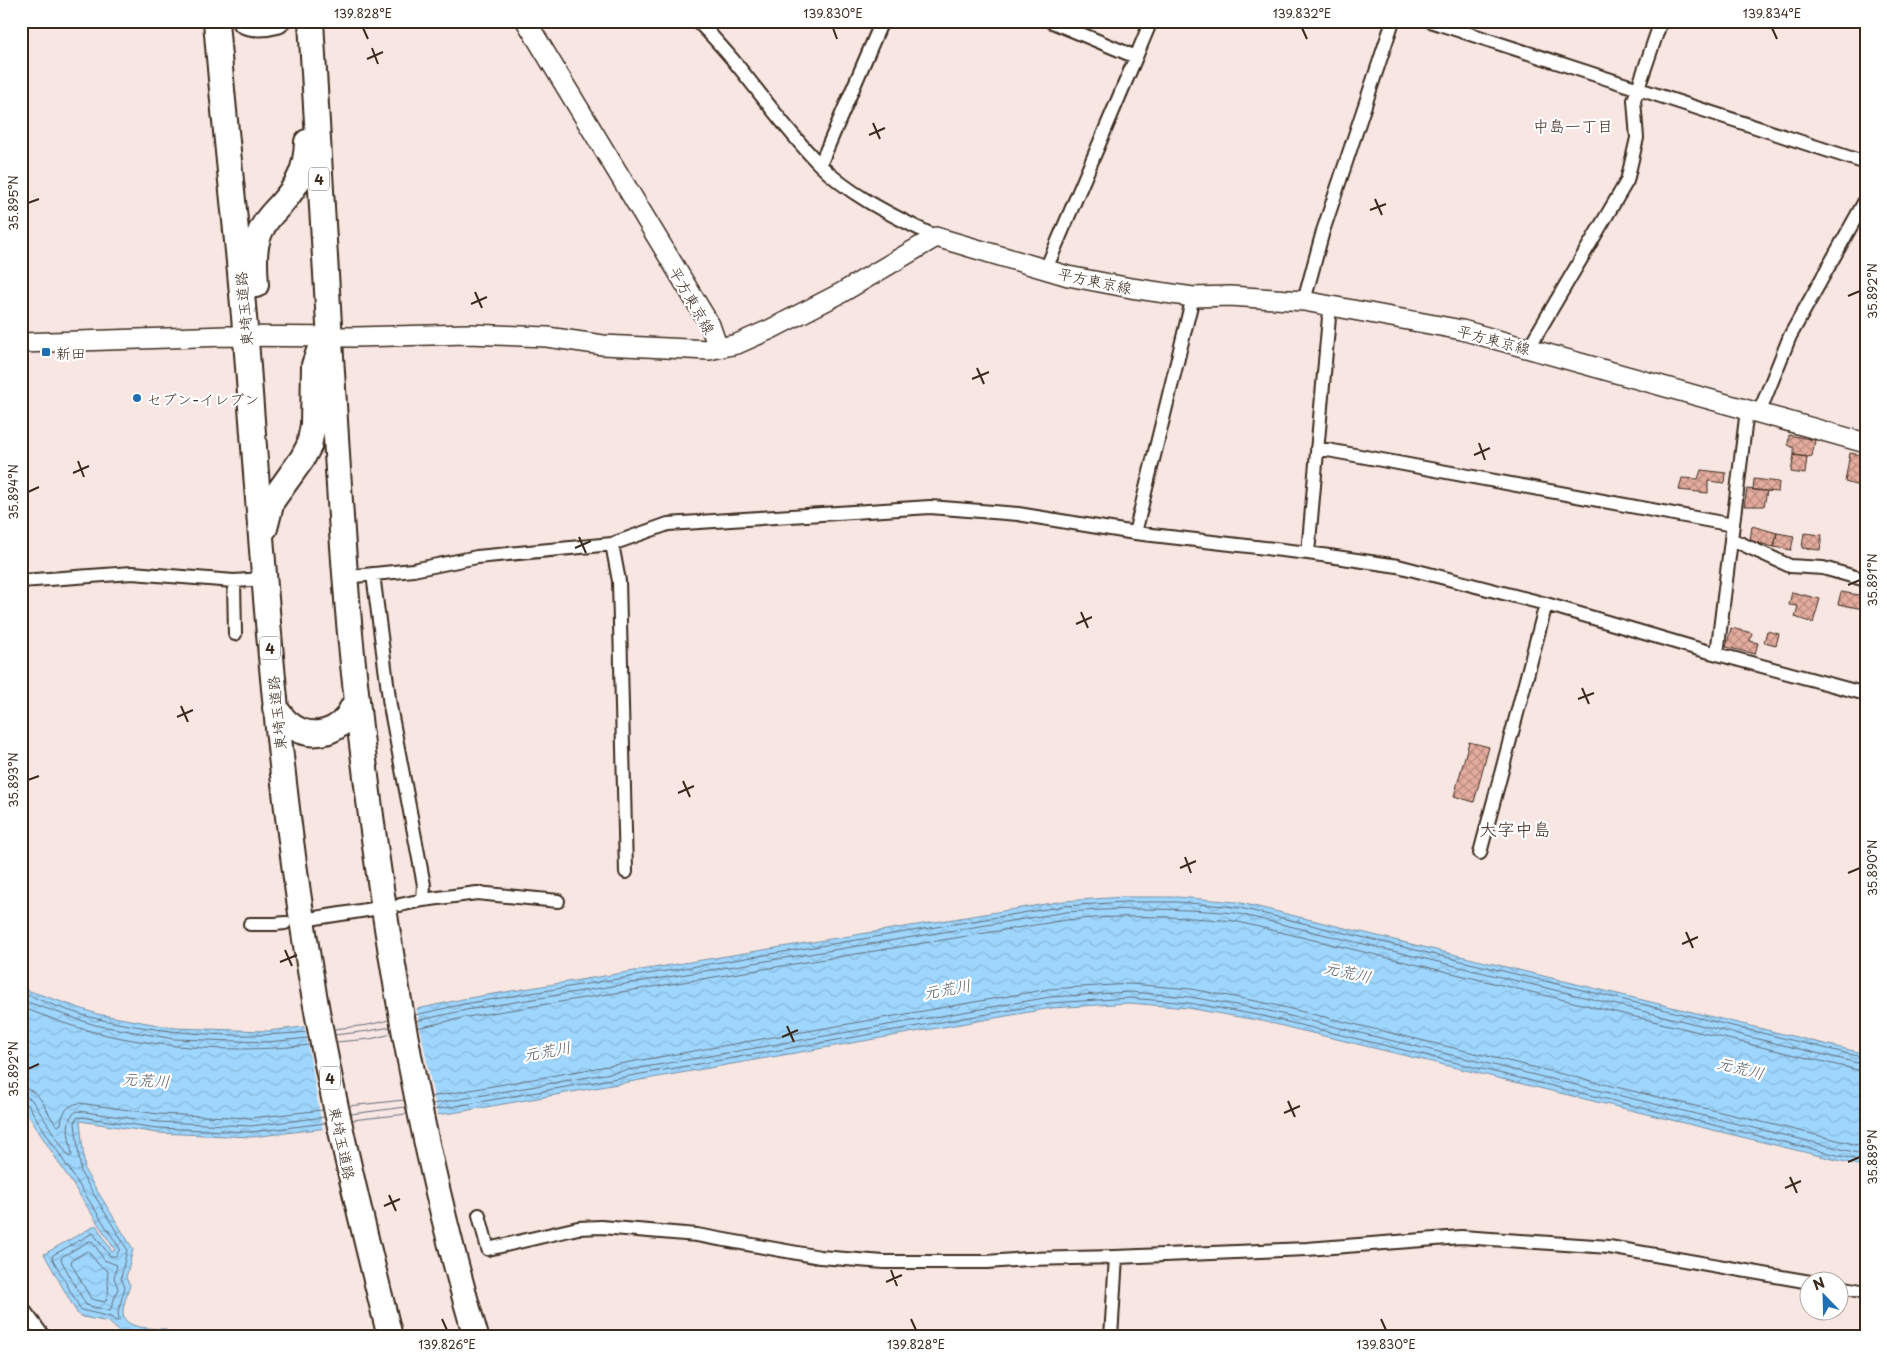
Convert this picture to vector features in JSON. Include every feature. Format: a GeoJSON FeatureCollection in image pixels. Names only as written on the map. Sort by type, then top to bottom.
{"type":"FeatureCollection","features":[{"type":"Feature","properties":{"kind":"highway","name":"東埼玉道路"},"geometry":{"type":"LineString","coordinates":[[216,21],[246,336],[264,579],[282,774],[308,959],[333,1093],[355,1197],[390,1337]]}},
{"type":"Feature","properties":{"kind":"highway"},"geometry":{"type":"LineString","coordinates":[[245,21],[253,24],[267,24],[277,21]]}},
{"type":"Feature","properties":{"kind":"highway","name":"4"},"geometry":{"type":"LineString","coordinates":[[311,21],[346,577],[357,700],[375,850],[389,944],[415,1087],[435,1180],[476,1337]]}},
{"type":"Feature","properties":{"kind":"highway","name":"4"},"geometry":{"type":"LineString","coordinates":[[246,336],[253,318],[256,300],[255,254],[258,240],[263,226],[295,188],[303,172],[306,153],[307,114],[314,76]]}},
{"type":"Feature","properties":{"kind":"highway","name":"4"},"geometry":{"type":"LineString","coordinates":[[262,554],[266,518],[272,501],[309,446],[313,426],[314,366],[319,351],[330,337]]}},
{"type":"Feature","properties":{"kind":"highway"},"geometry":{"type":"LineString","coordinates":[[276,708],[286,722],[296,729],[310,734],[328,731],[337,726],[346,718],[357,700]]}},
{"type":"Feature","properties":{"kind":"main road","name":"平方東京線"},"geometry":{"type":"LineString","coordinates":[[526,21],[710,325],[718,348],[737,344],[772,329],[841,293],[936,236],[1046,269],[1094,281],[1193,297],[1230,296],[1304,301],[1462,330],[1866,443]]}},
{"type":"Feature","properties":{"kind":"main road"},"geometry":{"type":"LineString","coordinates":[[21,343],[246,336],[330,337],[468,334],[547,337],[603,345],[648,348],[709,350],[718,348]]}},
{"type":"Feature","properties":{"kind":"street"},"geometry":{"type":"LineString","coordinates":[[696,21],[718,42],[782,123],[820,165],[848,188],[936,236]]}},
{"type":"Feature","properties":{"kind":"street"},"geometry":{"type":"LineString","coordinates":[[820,165],[882,21]]}},
{"type":"Feature","properties":{"kind":"street"},"geometry":{"type":"LineString","coordinates":[[1050,21],[1136,57]]}},
{"type":"Feature","properties":{"kind":"street"},"geometry":{"type":"LineString","coordinates":[[1046,269],[1151,21]]}},
{"type":"Feature","properties":{"kind":"street"},"geometry":{"type":"LineString","coordinates":[[1304,301],[1323,231],[1393,21]]}},
{"type":"Feature","properties":{"kind":"street"},"geometry":{"type":"LineString","coordinates":[[1430,21],[1637,90],[1866,163]]}},
{"type":"Feature","properties":{"kind":"street"},"geometry":{"type":"LineString","coordinates":[[1528,349],[1627,181],[1637,138],[1634,100],[1661,21]]}},
{"type":"Feature","properties":{"kind":"street"},"geometry":{"type":"LineString","coordinates":[[1717,654],[1733,525],[1753,411],[1790,336],[1866,199]]}},
{"type":"Feature","properties":{"kind":"street"},"geometry":{"type":"LineString","coordinates":[[1134,533],[1193,297]]}},
{"type":"Feature","properties":{"kind":"street"},"geometry":{"type":"LineString","coordinates":[[1308,553],[1330,306]]}},
{"type":"Feature","properties":{"kind":"street"},"geometry":{"type":"LineString","coordinates":[[1317,448],[1733,525]]}},
{"type":"Feature","properties":{"kind":"street"},"geometry":{"type":"LineString","coordinates":[[346,577],[413,570],[477,557],[612,544],[668,524],[930,506],[1018,514],[1134,533],[1308,553],[1398,566],[1546,604],[1717,654],[1866,694]]}},
{"type":"Feature","properties":{"kind":"street"},"geometry":{"type":"LineString","coordinates":[[1731,539],[1790,566],[1822,568],[1866,580]]}},
{"type":"Feature","properties":{"kind":"street"},"geometry":{"type":"LineString","coordinates":[[612,544],[619,580],[626,872]]}},
{"type":"Feature","properties":{"kind":"street"},"geometry":{"type":"LineString","coordinates":[[21,581],[132,573],[234,581],[264,579]]}},
{"type":"Feature","properties":{"kind":"street"},"geometry":{"type":"LineString","coordinates":[[373,574],[390,706],[424,885],[423,900]]}},
{"type":"Feature","properties":{"kind":"street"},"geometry":{"type":"LineString","coordinates":[[234,581],[235,634]]}},
{"type":"Feature","properties":{"kind":"street"},"geometry":{"type":"LineString","coordinates":[[1480,853],[1546,604]]}},
{"type":"Feature","properties":{"kind":"street"},"geometry":{"type":"LineString","coordinates":[[400,905],[477,893],[558,901]]}},
{"type":"Feature","properties":{"kind":"street"},"geometry":{"type":"LineString","coordinates":[[309,919],[373,909]]}},
{"type":"Feature","properties":{"kind":"street"},"geometry":{"type":"LineString","coordinates":[[250,924],[285,922]]}},
{"type":"Feature","properties":{"kind":"street"},"geometry":{"type":"LineString","coordinates":[[479,1215],[488,1249],[578,1228],[601,1227],[697,1235],[820,1257],[884,1262],[987,1262],[1027,1258],[1116,1257],[1307,1249],[1461,1237],[1609,1247],[1800,1280]]}},
{"type":"Feature","properties":{"kind":"street"},"geometry":{"type":"LineString","coordinates":[[1111,1337],[1116,1257]]}},
{"type":"Feature","properties":{"kind":"street"},"geometry":{"type":"LineString","coordinates":[[1850,1289],[1866,1292]]}},
{"type":"Feature","properties":{"kind":"street"},"geometry":{"type":"LineString","coordinates":[[21,1306],[44,1337]]}},
{"type":"Feature","properties":{"kind":"water","name":"元荒川"},"geometry":{"type":"Polygon","coordinates":[[[1124,897],[1177,897],[1237,902],[1866,1054],[1866,1167],[1262,1021],[1188,1008],[1129,1003],[1052,1008],[452,1113],[252,1137],[157,1133],[80,1121],[85,1171],[133,1249],[126,1278],[130,1285],[124,1306],[124,1318],[133,1325],[140,1327],[166,1329],[164,1337],[123,1335],[109,1322],[83,1317],[77,1313],[44,1254],[96,1225],[112,1252],[115,1250],[21,1104],[21,988],[97,1014],[175,1028],[267,1031],[367,1020],[463,999],[1064,901],[1124,897]]]}},
{"type":"Feature","properties":{"kind":"pier"},"geometry":{"type":"Polygon","coordinates":[[[416,1007],[438,1117],[323,1131],[304,1024],[367,1018],[416,1007]]]}},
{"type":"Feature","properties":{"kind":"building"},"geometry":{"type":"Polygon","coordinates":[[[1789,435],[1815,440],[1812,456],[1794,455],[1794,448],[1788,445],[1789,435]]]}},
{"type":"Feature","properties":{"kind":"building"},"geometry":{"type":"Polygon","coordinates":[[[1850,453],[1861,455],[1859,465],[1864,466],[1859,486],[1845,482],[1850,453]]]}},
{"type":"Feature","properties":{"kind":"building"},"geometry":{"type":"Polygon","coordinates":[[[1794,455],[1807,457],[1805,474],[1791,472],[1794,455]]]}},
{"type":"Feature","properties":{"kind":"building"},"geometry":{"type":"Polygon","coordinates":[[[1701,470],[1726,473],[1725,483],[1708,481],[1708,493],[1679,490],[1682,478],[1698,479],[1701,470]]]}},
{"type":"Feature","properties":{"kind":"building"},"geometry":{"type":"Polygon","coordinates":[[[1754,479],[1779,482],[1778,492],[1753,490],[1754,479]]]}},
{"type":"Feature","properties":{"kind":"building"},"geometry":{"type":"Polygon","coordinates":[[[1747,489],[1767,491],[1764,506],[1744,506],[1747,489]]]}},
{"type":"Feature","properties":{"kind":"building"},"geometry":{"type":"Polygon","coordinates":[[[1752,526],[1777,533],[1774,547],[1750,541],[1752,526]]]}},
{"type":"Feature","properties":{"kind":"building"},"geometry":{"type":"Polygon","coordinates":[[[1777,533],[1794,536],[1791,550],[1774,547],[1777,533]]]}},
{"type":"Feature","properties":{"kind":"building"},"geometry":{"type":"Polygon","coordinates":[[[1804,533],[1822,535],[1820,550],[1802,548],[1804,533]]]}},
{"type":"Feature","properties":{"kind":"building"},"geometry":{"type":"Polygon","coordinates":[[[1792,592],[1820,599],[1813,623],[1795,617],[1798,606],[1789,605],[1792,592]]]}},
{"type":"Feature","properties":{"kind":"building"},"geometry":{"type":"Polygon","coordinates":[[[1841,592],[1865,596],[1863,609],[1838,604],[1841,592]]]}},
{"type":"Feature","properties":{"kind":"building"},"geometry":{"type":"Polygon","coordinates":[[[1731,628],[1752,633],[1750,641],[1758,643],[1755,654],[1726,647],[1731,628]]]}},
{"type":"Feature","properties":{"kind":"building"},"geometry":{"type":"Polygon","coordinates":[[[1767,631],[1779,634],[1776,645],[1764,642],[1767,631]]]}},
{"type":"Feature","properties":{"kind":"building"},"geometry":{"type":"Polygon","coordinates":[[[1469,742],[1489,747],[1474,802],[1454,796],[1469,742]]]}},
{"type":"Feature","properties":{"kind":"place","name":"新田"},"geometry":{"type":"Point","coordinates":[46,352]}},
{"type":"Feature","properties":{"kind":"place","name":"セブン-イレブン"},"geometry":{"type":"Point","coordinates":[137,398]}},
{"type":"Feature","properties":{"kind":"district","name":"中島一丁目"},"geometry":{"type":"Point","coordinates":[1573,125]}},
{"type":"Feature","properties":{"kind":"district","name":"大字中島"},"geometry":{"type":"Point","coordinates":[1515,828]}}]}
